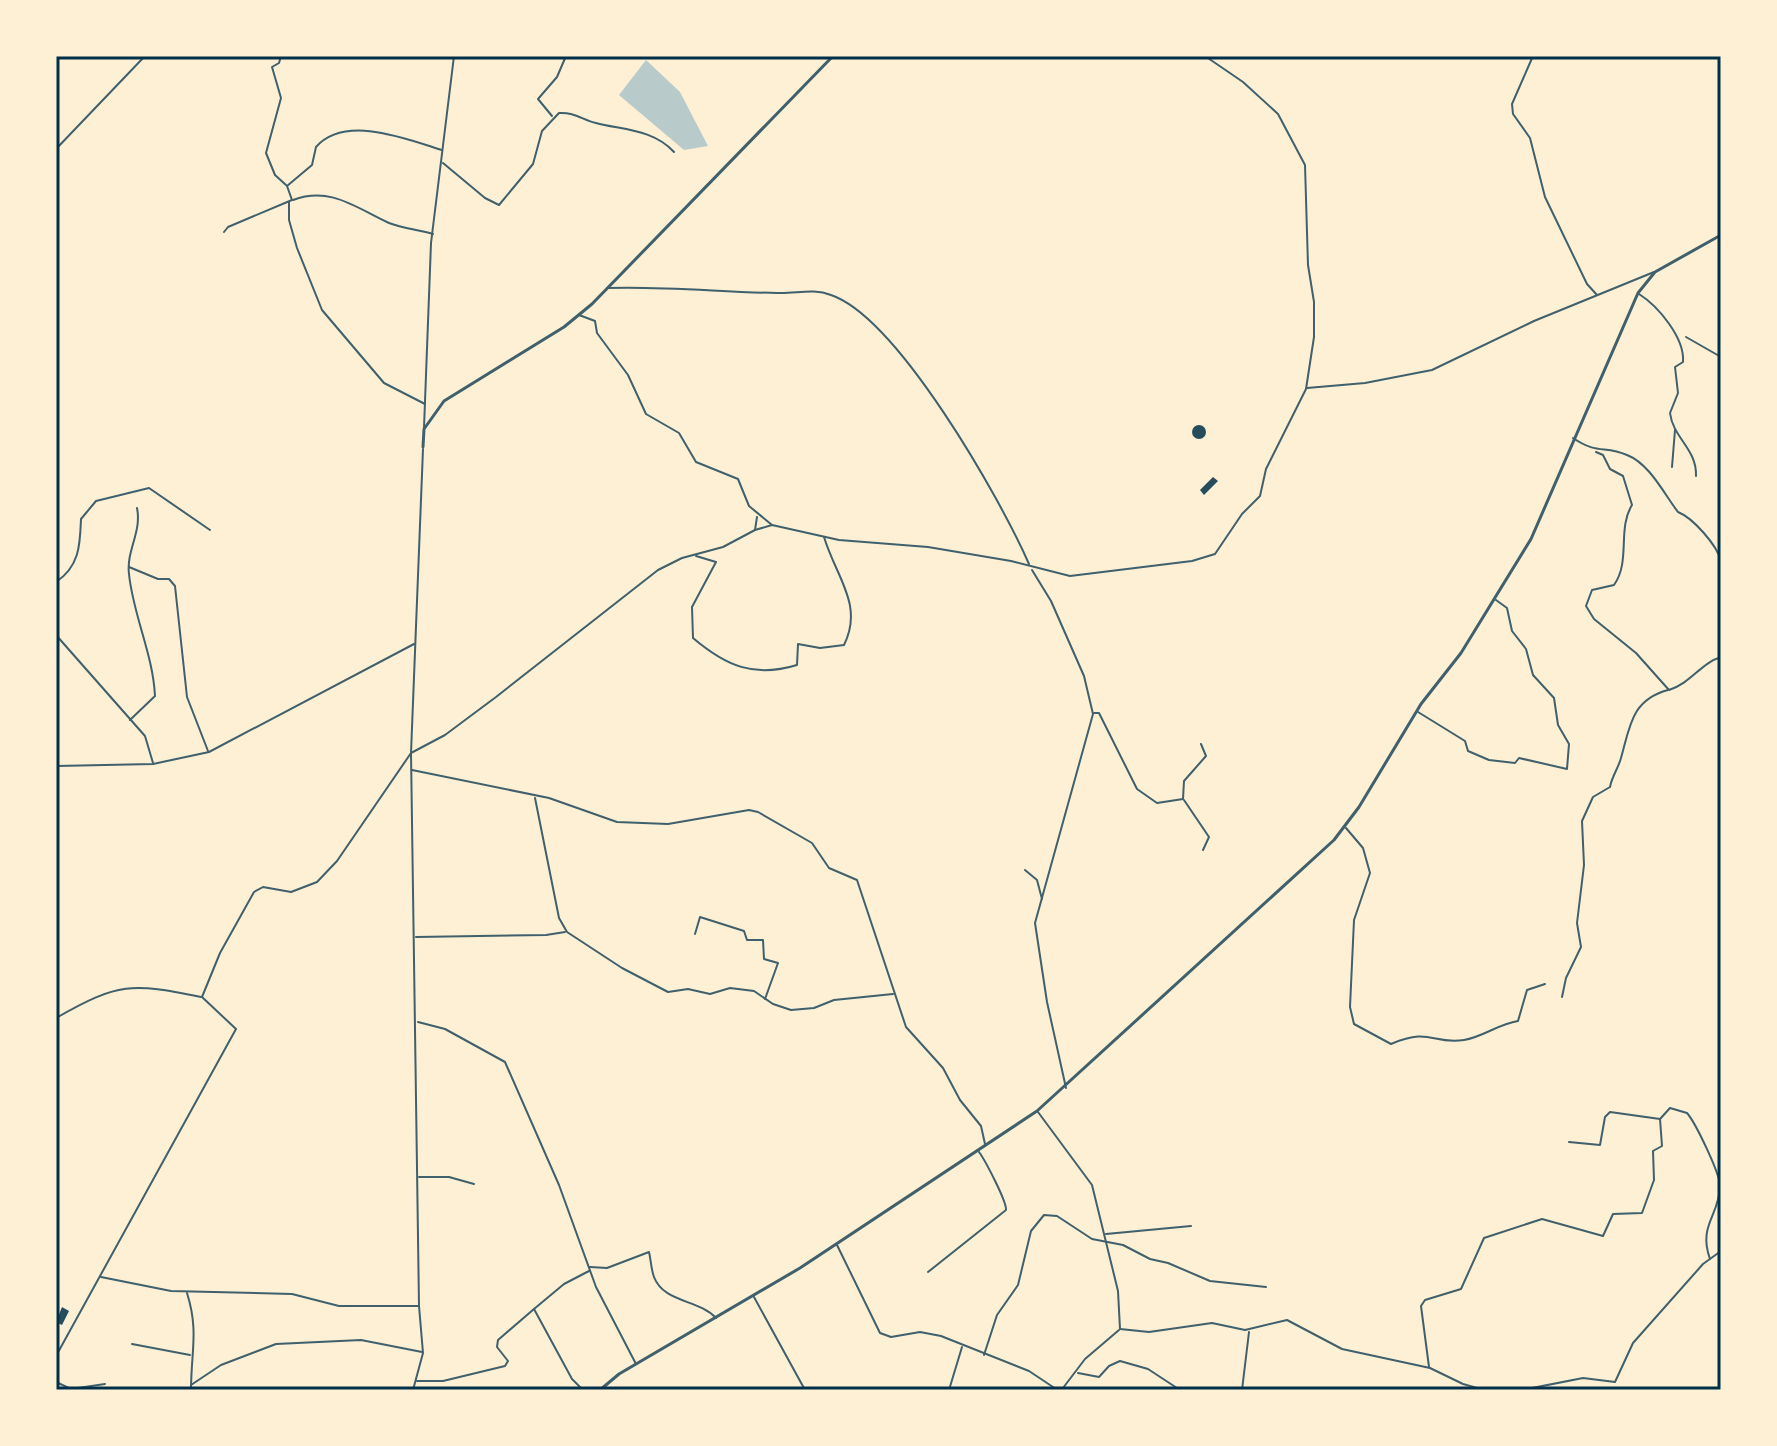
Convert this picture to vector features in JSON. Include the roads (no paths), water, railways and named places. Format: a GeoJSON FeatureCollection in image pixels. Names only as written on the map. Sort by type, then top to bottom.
{"type":"FeatureCollection","features":[{"type":"Feature","properties":{"kind":"street"},"geometry":{"type":"LineString","coordinates":[[56,149],[145,56]]}},
{"type":"Feature","properties":{"kind":"street"},"geometry":{"type":"LineString","coordinates":[[281,56],[279,63],[272,67],[281,98],[266,149],[275,175],[287,186],[289,220],[322,310],[384,383],[427,405]]}},
{"type":"Feature","properties":{"kind":"street"},"geometry":{"type":"LineString","coordinates":[[413,1390],[423,1353],[419,1306],[411,769],[414,644],[433,234],[454,56]]}},
{"type":"Feature","properties":{"kind":"street"},"geometry":{"type":"LineString","coordinates":[[553,117],[538,99],[557,77],[566,56]]}},
{"type":"Feature","properties":{"kind":"street"},"geometry":{"type":"LineString","coordinates":[[424,429],[444,401],[577,315],[607,288],[833,56]]}},
{"type":"Feature","properties":{"kind":"street"},"geometry":{"type":"LineString","coordinates":[[577,315],[585,315],[595,321],[597,333],[628,375],[646,414],[679,433],[696,462],[738,479],[757,516],[772,525],[824,536],[928,547],[1070,576],[1131,570],[1213,555],[1242,514],[1260,496],[1266,469],[1306,389],[1314,337],[1305,165],[1278,114],[1243,82],[1205,56]]}},
{"type":"Feature","properties":{"kind":"street"},"geometry":{"type":"LineString","coordinates":[[1533,56],[1512,104],[1513,114],[1534,149],[1547,202],[1587,284],[1598,296]]}},
{"type":"Feature","properties":{"kind":"street"},"geometry":{"type":"LineString","coordinates":[[442,162],[478,194],[499,205],[533,164],[542,131],[553,117],[561,113],[574,114],[611,127],[626,127],[664,143],[674,152]]}},
{"type":"Feature","properties":{"kind":"street"},"geometry":{"type":"LineString","coordinates":[[287,186],[312,165],[316,147],[323,139],[345,131],[386,134],[443,151]]}},
{"type":"Feature","properties":{"kind":"street"},"geometry":{"type":"LineString","coordinates":[[224,232],[260,212],[290,201],[307,195],[325,195],[356,204],[392,225],[433,234]]}},
{"type":"Feature","properties":{"kind":"street"},"geometry":{"type":"LineString","coordinates":[[1306,389],[1365,383],[1432,370],[1534,321],[1655,272],[1721,235]]}},
{"type":"Feature","properties":{"kind":"street"},"geometry":{"type":"LineString","coordinates":[[600,1390],[837,1244],[1037,1111],[1302,872],[1345,827],[1417,711],[1461,653],[1539,523],[1638,293],[1655,272]]}},
{"type":"Feature","properties":{"kind":"street"},"geometry":{"type":"LineString","coordinates":[[607,288],[820,291],[860,309],[917,375],[936,406],[956,428],[1011,524],[1037,577],[1084,676],[1093,714],[1035,923],[1066,1088]]}},
{"type":"Feature","properties":{"kind":"street"},"geometry":{"type":"LineString","coordinates":[[1638,293],[1661,313],[1682,347],[1683,362],[1675,367],[1678,393],[1670,413],[1677,436],[1672,467]]}},
{"type":"Feature","properties":{"kind":"street"},"geometry":{"type":"LineString","coordinates":[[1686,337],[1721,357]]}},
{"type":"Feature","properties":{"kind":"street"},"geometry":{"type":"LineString","coordinates":[[1675,429],[1692,450],[1696,476]]}},
{"type":"Feature","properties":{"kind":"street"},"geometry":{"type":"LineString","coordinates":[[1573,438],[1603,455],[1610,469],[1623,476],[1632,505],[1625,518],[1620,577],[1614,585],[1592,590],[1586,606],[1594,619],[1636,653],[1669,690]]}},
{"type":"Feature","properties":{"kind":"street"},"geometry":{"type":"LineString","coordinates":[[1596,452],[1613,451],[1638,460],[1678,512],[1688,516],[1694,528],[1709,536],[1721,561]]}},
{"type":"Feature","properties":{"kind":"street"},"geometry":{"type":"LineString","coordinates":[[56,582],[73,568],[83,535],[81,519],[96,501],[149,488],[210,530]]}},
{"type":"Feature","properties":{"kind":"street"},"geometry":{"type":"LineString","coordinates":[[130,720],[151,702],[155,691],[128,566],[138,533],[137,508]]}},
{"type":"Feature","properties":{"kind":"street"},"geometry":{"type":"LineString","coordinates":[[755,530],[757,516]]}},
{"type":"Feature","properties":{"kind":"street"},"geometry":{"type":"LineString","coordinates":[[202,997],[220,953],[254,892],[263,887],[291,892],[317,882],[337,861],[411,753],[457,725],[658,570],[723,547],[755,530],[772,525]]}},
{"type":"Feature","properties":{"kind":"street"},"geometry":{"type":"LineString","coordinates":[[694,555],[716,562],[692,607],[693,638],[716,658],[734,665],[772,672],[797,665],[798,644],[820,648],[844,645],[854,625],[848,595],[833,569],[824,536]]}},
{"type":"Feature","properties":{"kind":"street"},"geometry":{"type":"LineString","coordinates":[[128,566],[158,579],[169,579],[175,586],[187,697],[209,752]]}},
{"type":"Feature","properties":{"kind":"street"},"geometry":{"type":"LineString","coordinates":[[1037,577],[1051,573]]}},
{"type":"Feature","properties":{"kind":"street"},"geometry":{"type":"LineString","coordinates":[[1417,711],[1465,741],[1468,751],[1489,760],[1515,763],[1519,758],[1567,769],[1569,744],[1558,725],[1554,698],[1533,675],[1526,649],[1512,631],[1507,608],[1495,599]]}},
{"type":"Feature","properties":{"kind":"street"},"geometry":{"type":"LineString","coordinates":[[56,635],[148,742],[153,764]]}},
{"type":"Feature","properties":{"kind":"street"},"geometry":{"type":"LineString","coordinates":[[56,766],[153,764],[209,752],[414,644]]}},
{"type":"Feature","properties":{"kind":"street"},"geometry":{"type":"LineString","coordinates":[[1562,997],[1566,978],[1581,947],[1577,923],[1584,865],[1582,821],[1593,797],[1610,787],[1626,744],[1629,721],[1651,696],[1686,684],[1711,660],[1721,657]]}},
{"type":"Feature","properties":{"kind":"street"},"geometry":{"type":"LineString","coordinates":[[1093,714],[1099,713],[1121,763],[1142,795],[1157,803],[1183,799]]}},
{"type":"Feature","properties":{"kind":"street"},"geometry":{"type":"LineString","coordinates":[[1201,744],[1206,756],[1184,781],[1183,799],[1209,837],[1203,850]]}},
{"type":"Feature","properties":{"kind":"street"},"geometry":{"type":"LineString","coordinates":[[411,769],[482,781],[560,801],[617,822],[652,825],[749,810],[764,814],[812,843],[829,868],[857,880],[906,1027],[938,1060],[960,1100],[981,1126],[985,1147]]}},
{"type":"Feature","properties":{"kind":"street"},"geometry":{"type":"LineString","coordinates":[[535,797],[553,899],[567,932],[622,968],[668,992],[688,989],[710,994],[730,988],[754,991],[791,1010],[814,1008],[834,1000],[894,994]]}},
{"type":"Feature","properties":{"kind":"street"},"geometry":{"type":"LineString","coordinates":[[1345,827],[1363,848],[1370,873],[1354,920],[1350,1007],[1354,1024],[1391,1044],[1413,1035],[1468,1040],[1500,1023],[1518,1021],[1527,990],[1545,984]]}},
{"type":"Feature","properties":{"kind":"street"},"geometry":{"type":"LineString","coordinates":[[1025,870],[1037,880],[1043,900]]}},
{"type":"Feature","properties":{"kind":"street"},"geometry":{"type":"LineString","coordinates":[[695,934],[700,917],[744,931],[747,940],[763,940],[764,959],[778,963],[765,999]]}},
{"type":"Feature","properties":{"kind":"street"},"geometry":{"type":"LineString","coordinates":[[414,937],[567,932]]}},
{"type":"Feature","properties":{"kind":"street"},"geometry":{"type":"LineString","coordinates":[[56,1018],[96,996],[137,986],[202,997],[236,1029],[56,1356]]}},
{"type":"Feature","properties":{"kind":"street"},"geometry":{"type":"LineString","coordinates":[[417,1022],[445,1029],[505,1062],[559,1185],[589,1269],[637,1365]]}},
{"type":"Feature","properties":{"kind":"street"},"geometry":{"type":"LineString","coordinates":[[1430,1368],[1421,1306],[1425,1300],[1461,1289],[1484,1238],[1542,1219],[1603,1236],[1613,1214],[1642,1213],[1651,1195],[1653,1151],[1662,1146],[1660,1119],[1670,1108],[1687,1113],[1719,1177],[1720,1188],[1705,1232],[1710,1259]]}},
{"type":"Feature","properties":{"kind":"street"},"geometry":{"type":"LineString","coordinates":[[1037,1111],[1089,1179],[1120,1302],[1120,1329]]}},
{"type":"Feature","properties":{"kind":"street"},"geometry":{"type":"LineString","coordinates":[[1569,1142],[1600,1145],[1605,1117],[1610,1112],[1660,1119]]}},
{"type":"Feature","properties":{"kind":"street"},"geometry":{"type":"LineString","coordinates":[[928,1272],[1006,1210],[1007,1200],[990,1177],[988,1165],[978,1151]]}},
{"type":"Feature","properties":{"kind":"street"},"geometry":{"type":"LineString","coordinates":[[418,1177],[449,1177],[474,1184]]}},
{"type":"Feature","properties":{"kind":"street"},"geometry":{"type":"LineString","coordinates":[[984,1355],[997,1315],[1018,1285],[1025,1247],[1040,1218],[1057,1216],[1092,1239],[1105,1241],[1210,1281],[1266,1287]]}},
{"type":"Feature","properties":{"kind":"street"},"geometry":{"type":"LineString","coordinates":[[1105,1234],[1191,1226]]}},
{"type":"Feature","properties":{"kind":"street"},"geometry":{"type":"LineString","coordinates":[[837,1244],[880,1333],[891,1337],[920,1332],[1029,1371],[1052,1388],[1061,1389],[1077,1373],[1085,1359],[1120,1329],[1149,1332],[1212,1323],[1249,1329],[1287,1320],[1342,1349],[1430,1368],[1484,1390]]}},
{"type":"Feature","properties":{"kind":"street"},"geometry":{"type":"LineString","coordinates":[[1614,1390],[1633,1343],[1710,1259],[1721,1251]]}},
{"type":"Feature","properties":{"kind":"street"},"geometry":{"type":"LineString","coordinates":[[416,1381],[443,1381],[505,1366],[508,1361],[497,1347],[498,1340],[564,1284],[589,1269],[607,1268],[649,1252],[654,1276],[664,1291],[698,1304],[716,1318]]}},
{"type":"Feature","properties":{"kind":"street"},"geometry":{"type":"LineString","coordinates":[[99,1277],[187,1293],[292,1294],[339,1306],[419,1306]]}},
{"type":"Feature","properties":{"kind":"street"},"geometry":{"type":"LineString","coordinates":[[187,1293],[196,1320],[191,1390]]}},
{"type":"Feature","properties":{"kind":"street"},"geometry":{"type":"LineString","coordinates":[[754,1296],[805,1390]]}},
{"type":"Feature","properties":{"kind":"street"},"geometry":{"type":"LineString","coordinates":[[534,1309],[572,1379],[583,1390]]}},
{"type":"Feature","properties":{"kind":"street"},"geometry":{"type":"LineString","coordinates":[[1242,1390],[1249,1329]]}},
{"type":"Feature","properties":{"kind":"street"},"geometry":{"type":"LineString","coordinates":[[191,1385],[221,1365],[276,1344],[361,1340],[423,1353]]}},
{"type":"Feature","properties":{"kind":"street"},"geometry":{"type":"LineString","coordinates":[[56,1343],[61,1347]]}},
{"type":"Feature","properties":{"kind":"street"},"geometry":{"type":"LineString","coordinates":[[132,1344],[192,1355]]}},
{"type":"Feature","properties":{"kind":"street"},"geometry":{"type":"LineString","coordinates":[[949,1390],[963,1346]]}},
{"type":"Feature","properties":{"kind":"street"},"geometry":{"type":"LineString","coordinates":[[1077,1373],[1099,1377],[1109,1366],[1120,1361],[1148,1369],[1180,1390]]}},
{"type":"Feature","properties":{"kind":"street"},"geometry":{"type":"LineString","coordinates":[[1522,1390],[1583,1378],[1615,1382]]}},
{"type":"Feature","properties":{"kind":"street"},"geometry":{"type":"LineString","coordinates":[[56,1382],[71,1389],[105,1384]]}}]}
